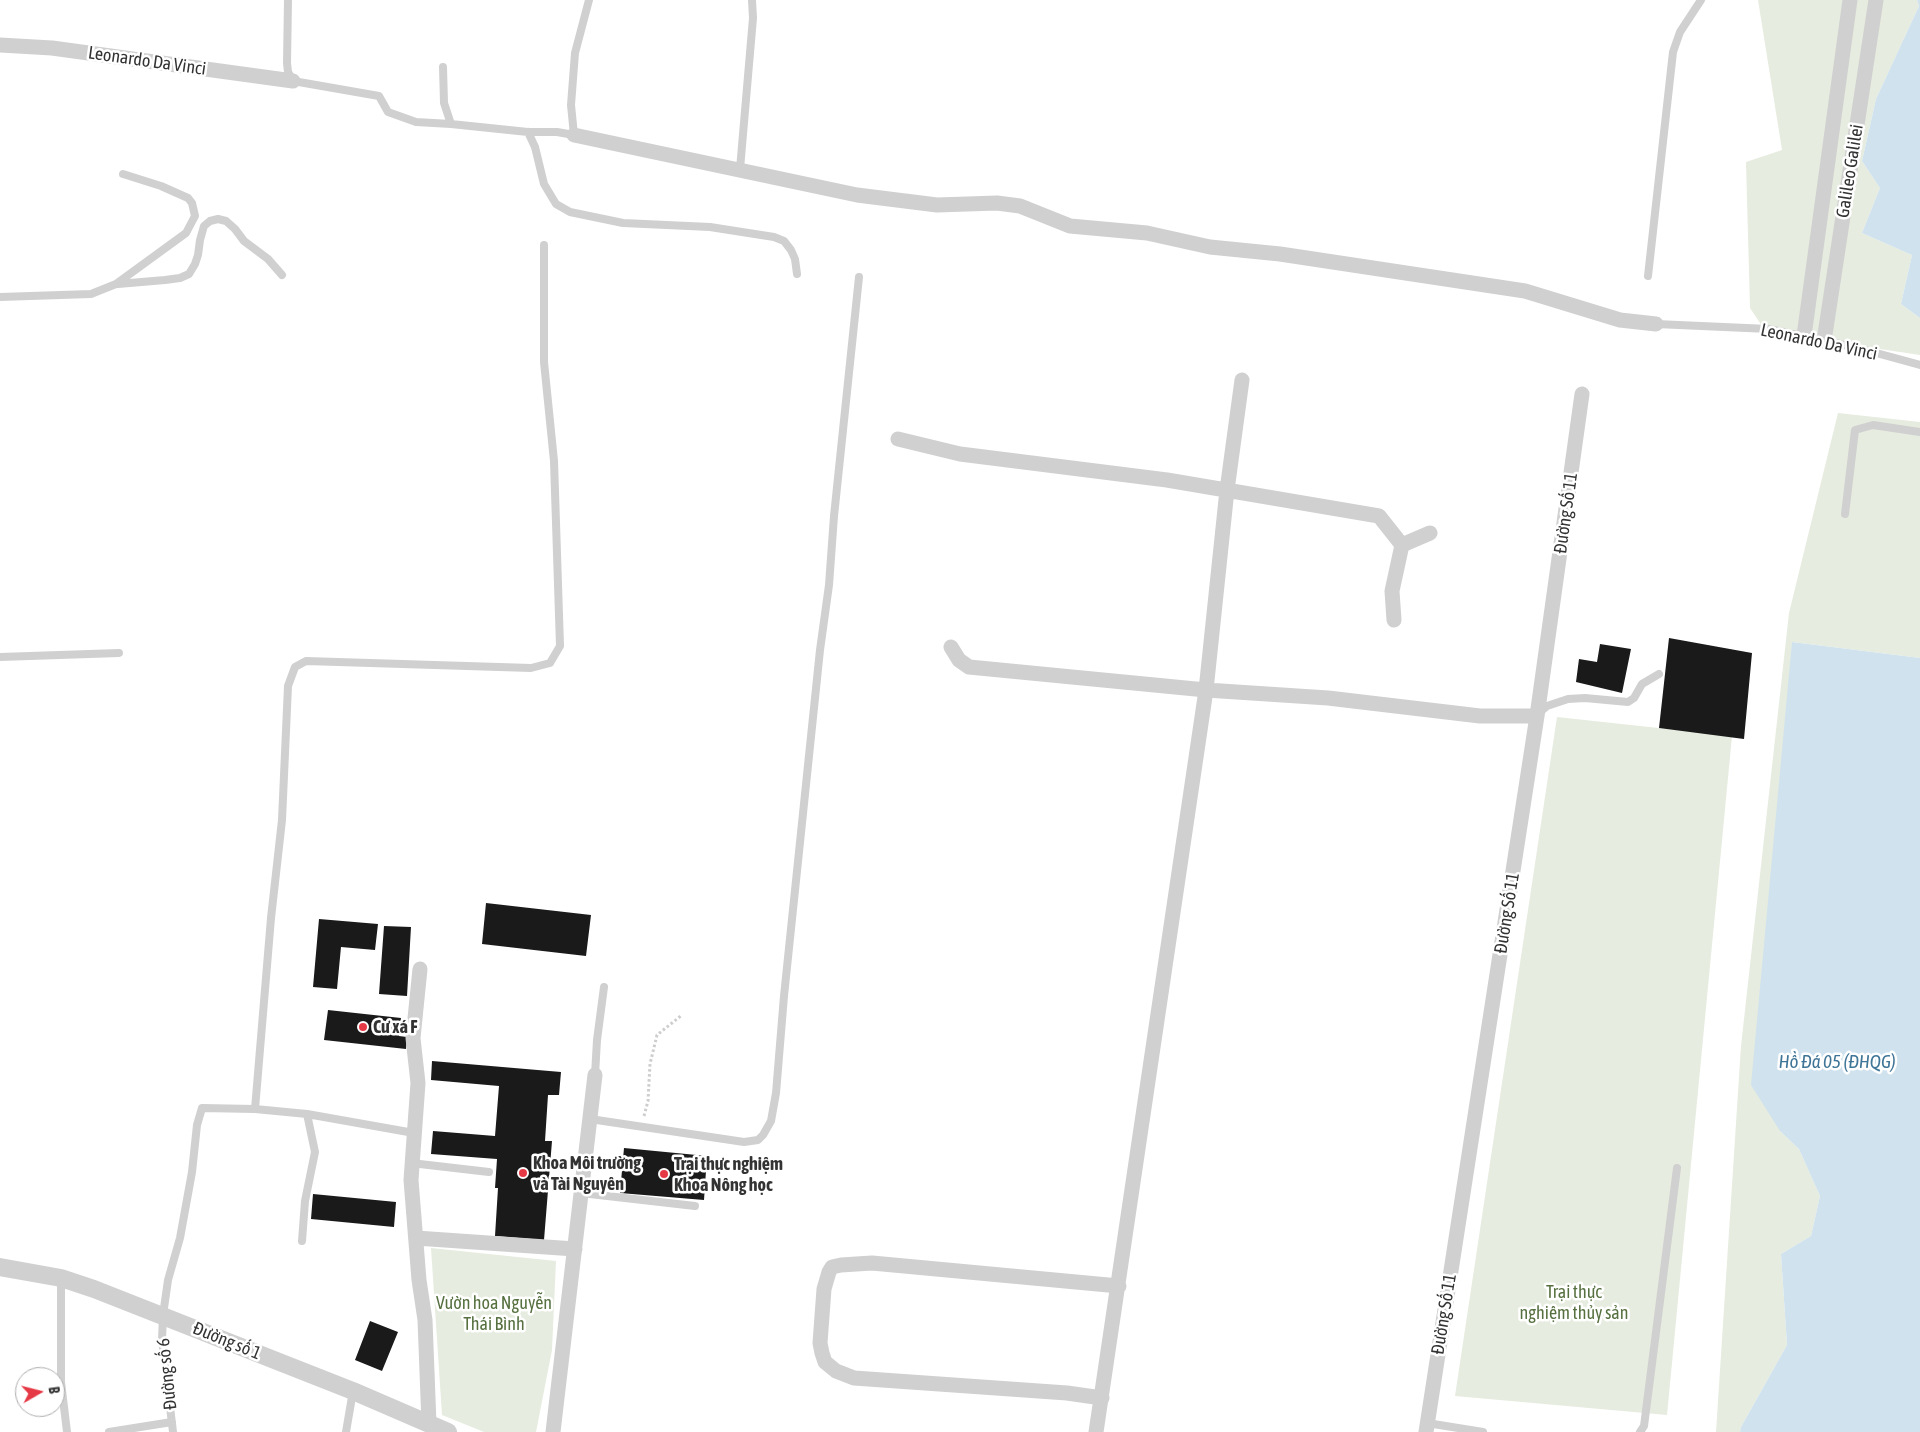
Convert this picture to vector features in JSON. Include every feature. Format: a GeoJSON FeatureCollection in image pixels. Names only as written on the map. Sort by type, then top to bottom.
{"type":"FeatureCollection","features":[{"type":"Feature","properties":{"kind":"street","name":"Galileo Galilei"},"geometry":{"type":"LineString","coordinates":[[1804,336],[1850,0]]}},
{"type":"Feature","properties":{"kind":"street","name":"Galileo Galilei"},"geometry":{"type":"LineString","coordinates":[[1824,341],[1876,0]]}},
{"type":"Feature","properties":{"kind":"street","name":"Leonardo Da Vinci"},"geometry":{"type":"LineString","coordinates":[[0,44],[52,48],[293,81]]}},
{"type":"Feature","properties":{"kind":"street"},"geometry":{"type":"LineString","coordinates":[[574,135],[857,195],[937,205],[997,202],[1020,206],[1070,226],[1147,234],[1210,247],[1280,254],[1525,291],[1620,320],[1656,324]]}},
{"type":"Feature","properties":{"kind":"street"},"geometry":{"type":"LineString","coordinates":[[1096,1432],[1206,690],[1227,490],[1242,380]]}},
{"type":"Feature","properties":{"kind":"street","name":"Đường Số 11"},"geometry":{"type":"LineString","coordinates":[[1427,1427],[1537,716],[1582,394]]}},
{"type":"Feature","properties":{"kind":"street"},"geometry":{"type":"LineString","coordinates":[[898,439],[960,454],[1167,480],[1379,516],[1402,545]]}},
{"type":"Feature","properties":{"kind":"street"},"geometry":{"type":"LineString","coordinates":[[1402,545],[1430,533]]}},
{"type":"Feature","properties":{"kind":"street"},"geometry":{"type":"LineString","coordinates":[[1394,620],[1392,591],[1402,545]]}},
{"type":"Feature","properties":{"kind":"street"},"geometry":{"type":"LineString","coordinates":[[951,648],[959,660],[969,667],[1206,690],[1328,698],[1480,716],[1537,716]]}},
{"type":"Feature","properties":{"kind":"street"},"geometry":{"type":"LineString","coordinates":[[420,969],[413,1038],[418,1083],[411,1163],[416,1238],[425,1320],[429,1424]]}},
{"type":"Feature","properties":{"kind":"street"},"geometry":{"type":"LineString","coordinates":[[554,1432],[595,1075]]}},
{"type":"Feature","properties":{"kind":"street"},"geometry":{"type":"LineString","coordinates":[[416,1238],[575,1249]]}},
{"type":"Feature","properties":{"kind":"street"},"geometry":{"type":"LineString","coordinates":[[1102,1398],[1067,1393],[854,1378],[836,1371],[826,1362],[822,1354],[820,1342],[824,1289],[832,1267],[872,1263],[1119,1286]]}},
{"type":"Feature","properties":{"kind":"street","name":"Đường số 1"},"geometry":{"type":"LineString","coordinates":[[0,1267],[61,1278],[164,1315],[353,1391],[448,1432]]}},
{"type":"Feature","properties":{"kind":"lane"},"geometry":{"type":"LineString","coordinates":[[288,0],[286,63],[293,81],[379,96],[388,112],[416,122],[528,132],[557,132],[574,135],[571,105],[575,53],[589,0]]}},
{"type":"Feature","properties":{"kind":"lane"},"geometry":{"type":"LineString","coordinates":[[740,169],[753,18],[752,0]]}},
{"type":"Feature","properties":{"kind":"lane"},"geometry":{"type":"LineString","coordinates":[[1648,276],[1672,52],[1680,32],[1701,0]]}},
{"type":"Feature","properties":{"kind":"lane"},"geometry":{"type":"LineString","coordinates":[[443,67],[444,103],[451,124]]}},
{"type":"Feature","properties":{"kind":"lane"},"geometry":{"type":"LineString","coordinates":[[528,132],[535,147],[544,184],[556,204],[570,212],[623,223],[710,227],[774,237],[784,241],[791,250],[795,259],[797,274]]}},
{"type":"Feature","properties":{"kind":"lane"},"geometry":{"type":"LineString","coordinates":[[0,297],[92,294],[116,284],[186,233],[196,216],[192,203],[183,195],[123,174]]}},
{"type":"Feature","properties":{"kind":"lane"},"geometry":{"type":"LineString","coordinates":[[116,284],[180,278],[189,274],[196,264],[204,226],[210,221],[218,219],[226,221],[244,241],[268,259],[282,276]]}},
{"type":"Feature","properties":{"kind":"lane"},"geometry":{"type":"LineString","coordinates":[[414,1133],[307,1114],[255,1109],[271,918],[282,820],[288,686],[294,666],[306,661],[531,668],[550,664],[560,646],[554,461],[544,362],[544,245]]}},
{"type":"Feature","properties":{"kind":"lane"},"geometry":{"type":"LineString","coordinates":[[590,1119],[730,1141],[752,1142],[763,1135],[771,1121],[776,1093],[784,996],[819,659],[829,585],[834,516],[859,277]]}},
{"type":"Feature","properties":{"kind":"lane","name":"Leonardo Da Vinci"},"geometry":{"type":"LineString","coordinates":[[1656,324],[1769,329],[1920,365]]}},
{"type":"Feature","properties":{"kind":"lane"},"geometry":{"type":"LineString","coordinates":[[1845,514],[1855,430],[1873,425],[1920,432]]}},
{"type":"Feature","properties":{"kind":"lane"},"geometry":{"type":"LineString","coordinates":[[0,657],[119,653]]}},
{"type":"Feature","properties":{"kind":"lane"},"geometry":{"type":"LineString","coordinates":[[1537,716],[1548,706],[1568,699],[1586,698],[1628,702],[1634,698],[1642,684],[1659,674]]}},
{"type":"Feature","properties":{"kind":"lane"},"geometry":{"type":"LineString","coordinates":[[595,1075],[597,1040],[604,987]]}},
{"type":"Feature","properties":{"kind":"lane","name":"Đường số 6"},"geometry":{"type":"LineString","coordinates":[[173,1432],[162,1340],[168,1280],[180,1238],[192,1172],[197,1125],[202,1108],[255,1109]]}},
{"type":"Feature","properties":{"kind":"lane"},"geometry":{"type":"LineString","coordinates":[[302,1240],[305,1200],[315,1152],[307,1114]]}},
{"type":"Feature","properties":{"kind":"lane"},"geometry":{"type":"LineString","coordinates":[[411,1163],[490,1172]]}},
{"type":"Feature","properties":{"kind":"lane"},"geometry":{"type":"LineString","coordinates":[[1640,1432],[1644,1426],[1677,1168]]}},
{"type":"Feature","properties":{"kind":"lane"},"geometry":{"type":"LineString","coordinates":[[581,1193],[694,1206]]}},
{"type":"Feature","properties":{"kind":"lane"},"geometry":{"type":"LineString","coordinates":[[61,1278],[61,1382],[67,1432]]}},
{"type":"Feature","properties":{"kind":"lane"},"geometry":{"type":"LineString","coordinates":[[346,1432],[353,1391]]}},
{"type":"Feature","properties":{"kind":"lane"},"geometry":{"type":"LineString","coordinates":[[109,1432],[172,1422]]}},
{"type":"Feature","properties":{"kind":"lane"},"geometry":{"type":"LineString","coordinates":[[1427,1427],[1483,1432]]}},
{"type":"Feature","properties":{"kind":"path"},"geometry":{"type":"LineString","coordinates":[[642,1126],[648,1101],[650,1064],[657,1035],[682,1015]]}},
{"type":"Feature","properties":{"kind":"green space"},"geometry":{"type":"Polygon","coordinates":[[[1758,0],[1917,0],[1919,6],[1876,99],[1862,161],[1880,188],[1862,233],[1912,255],[1901,304],[1920,318],[1920,355],[1766,332],[1750,308],[1746,162],[1782,150],[1758,0]]]}},
{"type":"Feature","properties":{"kind":"green space"},"geometry":{"type":"Polygon","coordinates":[[[1838,413],[1920,422],[1920,658],[1792,642],[1780,1131],[1799,1149],[1820,1196],[1811,1236],[1781,1254],[1787,1345],[1740,1432],[1716,1432],[1741,1046],[1789,613],[1838,413]]]}},
{"type":"Feature","properties":{"kind":"green space","name":"Trại thực nghiệm thủy sản"},"geometry":{"type":"Polygon","coordinates":[[[1557,717],[1732,736],[1667,1415],[1455,1396],[1557,717]]]}},
{"type":"Feature","properties":{"kind":"green space","name":"Vườn hoa Nguyễn Thái Bình"},"geometry":{"type":"Polygon","coordinates":[[[431,1248],[556,1261],[552,1350],[536,1432],[484,1432],[442,1415],[431,1248]]]}},
{"type":"Feature","properties":{"kind":"water"},"geometry":{"type":"Polygon","coordinates":[[[1917,0],[1920,0],[1920,318],[1901,304],[1912,255],[1862,233],[1880,188],[1862,161],[1876,99],[1919,6],[1917,0]]]}},
{"type":"Feature","properties":{"kind":"water","name":"Hồ Đá 05 (ĐHQG)"},"geometry":{"type":"Polygon","coordinates":[[[1792,642],[1920,658],[1920,1432],[1740,1432],[1787,1345],[1781,1254],[1811,1236],[1820,1196],[1799,1149],[1780,1131],[1751,1085],[1792,642]]]}},
{"type":"Feature","properties":{"kind":"building"},"geometry":{"type":"Polygon","coordinates":[[[1669,638],[1752,653],[1744,739],[1659,728],[1669,638]]]}},
{"type":"Feature","properties":{"kind":"building"},"geometry":{"type":"Polygon","coordinates":[[[1600,644],[1631,649],[1622,693],[1576,682],[1579,659],[1597,662],[1600,644]]]}},
{"type":"Feature","properties":{"kind":"building"},"geometry":{"type":"Polygon","coordinates":[[[486,903],[591,915],[586,956],[482,944],[486,903]]]}},
{"type":"Feature","properties":{"kind":"building"},"geometry":{"type":"Polygon","coordinates":[[[319,919],[378,924],[375,950],[341,947],[337,989],[313,987],[319,919]]]}},
{"type":"Feature","properties":{"kind":"building"},"geometry":{"type":"Polygon","coordinates":[[[384,926],[411,927],[407,996],[379,994],[384,926]]]}},
{"type":"Feature","properties":{"kind":"building","name":"Cư xá F"},"geometry":{"type":"Polygon","coordinates":[[[328,1010],[401,1018],[399,1036],[407,1037],[406,1049],[324,1040],[328,1010]]]}},
{"type":"Feature","properties":{"kind":"building"},"geometry":{"type":"Polygon","coordinates":[[[432,1061],[561,1072],[559,1095],[548,1095],[545,1141],[552,1141],[544,1240],[495,1236],[498,1188],[495,1188],[497,1159],[431,1154],[433,1131],[495,1136],[499,1086],[431,1080],[432,1061]]]}},
{"type":"Feature","properties":{"kind":"building","name":"Trại thực nghiệm Khoa Nông học"},"geometry":{"type":"Polygon","coordinates":[[[624,1148],[707,1156],[704,1200],[620,1193],[624,1148]]]}},
{"type":"Feature","properties":{"kind":"building"},"geometry":{"type":"Polygon","coordinates":[[[313,1194],[396,1202],[394,1227],[311,1219],[313,1194]]]}},
{"type":"Feature","properties":{"kind":"building"},"geometry":{"type":"Polygon","coordinates":[[[370,1321],[398,1332],[382,1371],[355,1360],[370,1321]]]}},
{"type":"Feature","properties":{"kind":"place","name":"Cư xá F"},"geometry":{"type":"Point","coordinates":[363,1027]}},
{"type":"Feature","properties":{"kind":"place","name":"Khoa Môi trường và Tài Nguyên"},"geometry":{"type":"Point","coordinates":[523,1173]}},
{"type":"Feature","properties":{"kind":"place","name":"Trại thực nghiệm Khoa Nông học"},"geometry":{"type":"Point","coordinates":[664,1174]}}]}
